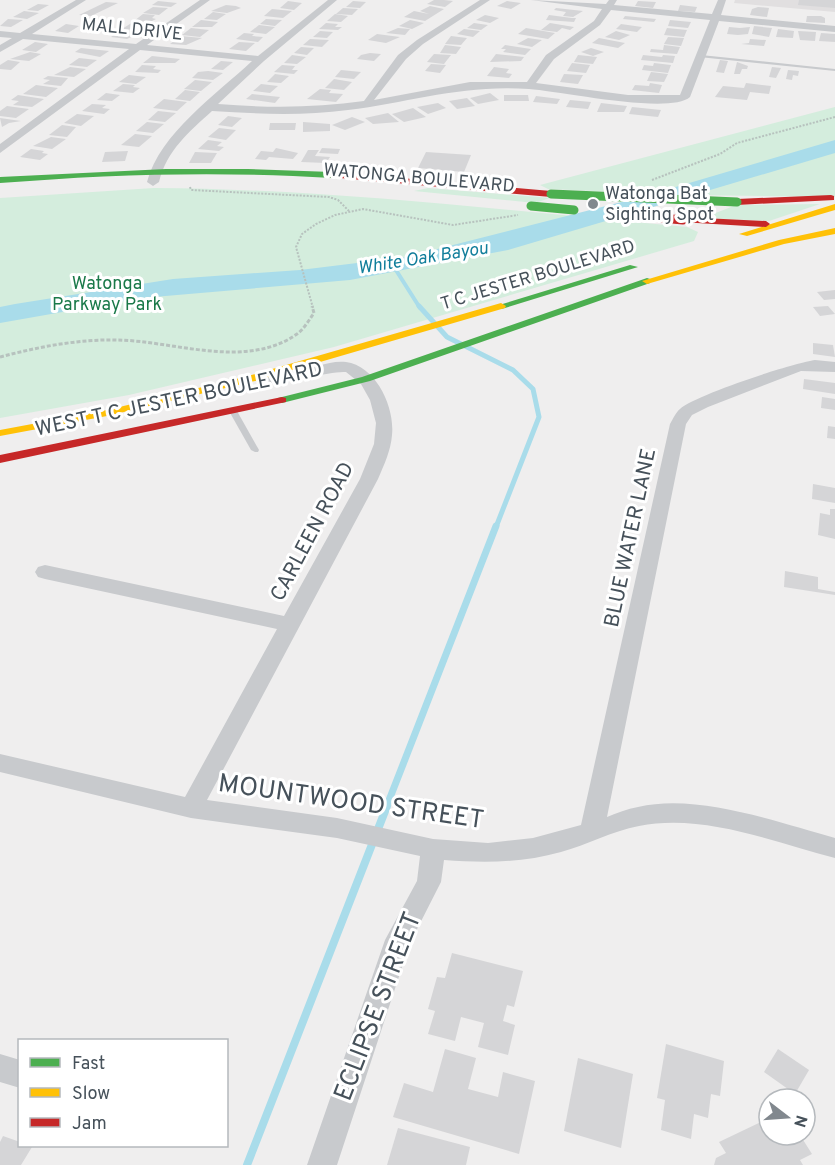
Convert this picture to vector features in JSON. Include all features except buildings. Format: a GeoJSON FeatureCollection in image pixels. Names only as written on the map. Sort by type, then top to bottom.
{"type":"FeatureCollection","features":[{"type":"Feature","properties":{"kind":"main road","name":"WATONGA BOULEVARD"},"geometry":{"type":"LineString","coordinates":[[0,192],[154,176]]}},
{"type":"Feature","properties":{"kind":"main road","name":"WATONGA BOULEVARD"},"geometry":{"type":"LineString","coordinates":[[0,180],[154,176],[267,184],[550,194],[643,200],[737,202],[835,198]]}},
{"type":"Feature","properties":{"kind":"main road","name":"WATONGA BOULEVARD"},"geometry":{"type":"LineString","coordinates":[[398,188],[589,212]]}},
{"type":"Feature","properties":{"kind":"main road"},"geometry":{"type":"LineString","coordinates":[[683,220],[704,226],[719,238],[835,207]]}},
{"type":"Feature","properties":{"kind":"main road"},"geometry":{"type":"LineString","coordinates":[[624,215],[776,224],[835,220]]}},
{"type":"Feature","properties":{"kind":"main road","name":"T C JESTER BOULEVARD"},"geometry":{"type":"LineString","coordinates":[[366,379],[630,286],[782,242],[835,231]]}},
{"type":"Feature","properties":{"kind":"main road","name":"T C JESTER BOULEVARD"},"geometry":{"type":"LineString","coordinates":[[251,379],[644,264]]}},
{"type":"Feature","properties":{"kind":"main road"},"geometry":{"type":"LineString","coordinates":[[614,273],[630,286]]}},
{"type":"Feature","properties":{"kind":"main road","name":"WEST T C JESTER BOULEVARD"},"geometry":{"type":"LineString","coordinates":[[0,433],[107,413],[251,379]]}},
{"type":"Feature","properties":{"kind":"main road","name":"WEST T C JESTER BOULEVARD"},"geometry":{"type":"LineString","coordinates":[[0,459],[233,411],[366,379]]}},
{"type":"Feature","properties":{"kind":"street"},"geometry":{"type":"LineString","coordinates":[[0,49],[81,0]]}},
{"type":"Feature","properties":{"kind":"street"},"geometry":{"type":"LineString","coordinates":[[0,150],[206,0]]}},
{"type":"Feature","properties":{"kind":"street"},"geometry":{"type":"LineString","coordinates":[[154,176],[170,144],[260,59],[333,0]]}},
{"type":"Feature","properties":{"kind":"street"},"geometry":{"type":"LineString","coordinates":[[369,104],[369,99],[402,57],[420,42],[486,0]]}},
{"type":"Feature","properties":{"kind":"street"},"geometry":{"type":"LineString","coordinates":[[535,0],[611,4],[715,18],[835,29]]}},
{"type":"Feature","properties":{"kind":"street"},"geometry":{"type":"LineString","coordinates":[[208,107],[291,111],[369,104],[466,86],[531,85],[676,100],[685,97],[722,0]]}},
{"type":"Feature","properties":{"kind":"street"},"geometry":{"type":"LineString","coordinates":[[531,85],[544,64],[556,51],[597,23],[611,4]]}},
{"type":"Feature","properties":{"kind":"street","name":"MALL DRIVE"},"geometry":{"type":"LineString","coordinates":[[0,33],[260,59]]}},
{"type":"Feature","properties":{"kind":"street","name":"BLUE WATER LANE"},"geometry":{"type":"LineString","coordinates":[[592,830],[678,424],[686,412],[702,404],[798,367],[815,365],[835,368]]}},
{"type":"Feature","properties":{"kind":"street"},"geometry":{"type":"LineString","coordinates":[[251,379],[298,375],[346,367],[357,371],[366,379]]}},
{"type":"Feature","properties":{"kind":"street","name":"CARLEEN ROAD"},"geometry":{"type":"LineString","coordinates":[[190,808],[291,625],[369,479],[383,447],[384,410],[366,379]]}},
{"type":"Feature","properties":{"kind":"street"},"geometry":{"type":"LineString","coordinates":[[45,572],[291,625]]}},
{"type":"Feature","properties":{"kind":"street","name":"MOUNTWOOD STREET"},"geometry":{"type":"LineString","coordinates":[[0,763],[190,808],[337,828],[405,845],[433,849],[488,853],[533,848],[561,842],[639,816],[682,814],[729,820],[835,848]]}},
{"type":"Feature","properties":{"kind":"street","name":"ECLIPSE STREET"},"geometry":{"type":"LineString","coordinates":[[322,1165],[398,940],[429,882],[433,849]]}},
{"type":"Feature","properties":{"kind":"street"},"geometry":{"type":"LineString","coordinates":[[0,1068],[18,1073]]}},
{"type":"Feature","properties":{"kind":"lane"},"geometry":{"type":"LineString","coordinates":[[701,56],[835,70]]}},
{"type":"Feature","properties":{"kind":"lane"},"geometry":{"type":"LineString","coordinates":[[233,411],[255,450]]}},
{"type":"Feature","properties":{"kind":"path"},"geometry":{"type":"LineString","coordinates":[[190,187],[191,190],[329,197],[338,200],[350,211]]}},
{"type":"Feature","properties":{"kind":"path"},"geometry":{"type":"LineString","coordinates":[[0,357],[43,347],[117,340],[148,341],[220,352],[263,350],[300,331],[311,321],[314,314],[314,306],[296,247]]}},
{"type":"Feature","properties":{"kind":"shaded area"},"geometry":{"type":"Polygon","coordinates":[[[735,0],[835,0],[835,12],[734,3],[735,0]]]}},
{"type":"Feature","properties":{"kind":"green space"},"geometry":{"type":"Polygon","coordinates":[[[835,107],[835,197],[687,195],[548,189],[540,185],[835,107]]]}},
{"type":"Feature","properties":{"kind":"green space","name":"Watonga Parkway Park"},"geometry":{"type":"Polygon","coordinates":[[[154,188],[287,192],[421,202],[687,227],[698,232],[694,241],[334,347],[129,395],[0,418],[0,198],[154,188]]]}},
{"type":"Feature","properties":{"kind":"green space"},"geometry":{"type":"Polygon","coordinates":[[[428,188],[550,198],[535,203],[414,191],[428,188]]]}},
{"type":"Feature","properties":{"kind":"green space"},"geometry":{"type":"Polygon","coordinates":[[[820,204],[769,221],[703,218],[736,205],[820,204]]]}},
{"type":"Feature","properties":{"kind":"water","name":"White Oak Bayou"},"geometry":{"type":"Polygon","coordinates":[[[835,140],[835,153],[508,250],[350,280],[142,298],[0,323],[0,307],[15,304],[173,279],[300,270],[406,257],[645,196],[835,140]]]}},
{"type":"Feature","properties":{"kind":"waterway","name":"White Oak Bayou"},"geometry":{"type":"LineString","coordinates":[[394,267],[420,308]]}},
{"type":"Feature","properties":{"kind":"waterway"},"geometry":{"type":"LineString","coordinates":[[419,306],[447,337],[513,370],[533,389],[539,417],[496,527]]}},
{"type":"Feature","properties":{"kind":"waterway"},"geometry":{"type":"LineString","coordinates":[[386,808],[496,526]]}},
{"type":"Feature","properties":{"kind":"waterway"},"geometry":{"type":"LineString","coordinates":[[247,1165],[387,806]]}},
{"type":"Feature","properties":{"kind":"traffic: fast"},"geometry":{"type":"LineString","coordinates":[[0,180],[166,171],[248,171],[332,175]]}},
{"type":"Feature","properties":{"kind":"traffic: fast"},"geometry":{"type":"LineString","coordinates":[[551,194],[737,202]]}},
{"type":"Feature","properties":{"kind":"traffic: fast"},"geometry":{"type":"LineString","coordinates":[[531,206],[574,210]]}},
{"type":"Feature","properties":{"kind":"traffic: fast"},"geometry":{"type":"LineString","coordinates":[[501,306],[633,267]]}},
{"type":"Feature","properties":{"kind":"traffic: fast"},"geometry":{"type":"LineString","coordinates":[[282,400],[366,379],[647,281]]}},
{"type":"Feature","properties":{"kind":"traffic: slow"},"geometry":{"type":"LineString","coordinates":[[744,234],[835,207]]}},
{"type":"Feature","properties":{"kind":"traffic: slow"},"geometry":{"type":"LineString","coordinates":[[647,281],[782,242],[835,231]]}},
{"type":"Feature","properties":{"kind":"traffic: slow"},"geometry":{"type":"LineString","coordinates":[[0,433],[107,413],[251,379],[501,306]]}},
{"type":"Feature","properties":{"kind":"traffic: jam"},"geometry":{"type":"LineString","coordinates":[[332,175],[551,194]]}},
{"type":"Feature","properties":{"kind":"traffic: jam"},"geometry":{"type":"LineString","coordinates":[[737,202],[831,198]]}},
{"type":"Feature","properties":{"kind":"traffic: jam"},"geometry":{"type":"LineString","coordinates":[[639,216],[683,220]]}},
{"type":"Feature","properties":{"kind":"traffic: jam"},"geometry":{"type":"LineString","coordinates":[[683,220],[766,224]]}},
{"type":"Feature","properties":{"kind":"traffic: jam"},"geometry":{"type":"LineString","coordinates":[[0,459],[282,400]]}},
{"type":"Feature","properties":{"kind":"place","name":"Watonga Bat Sighting Spot"},"geometry":{"type":"Point","coordinates":[593,204]}}]}
